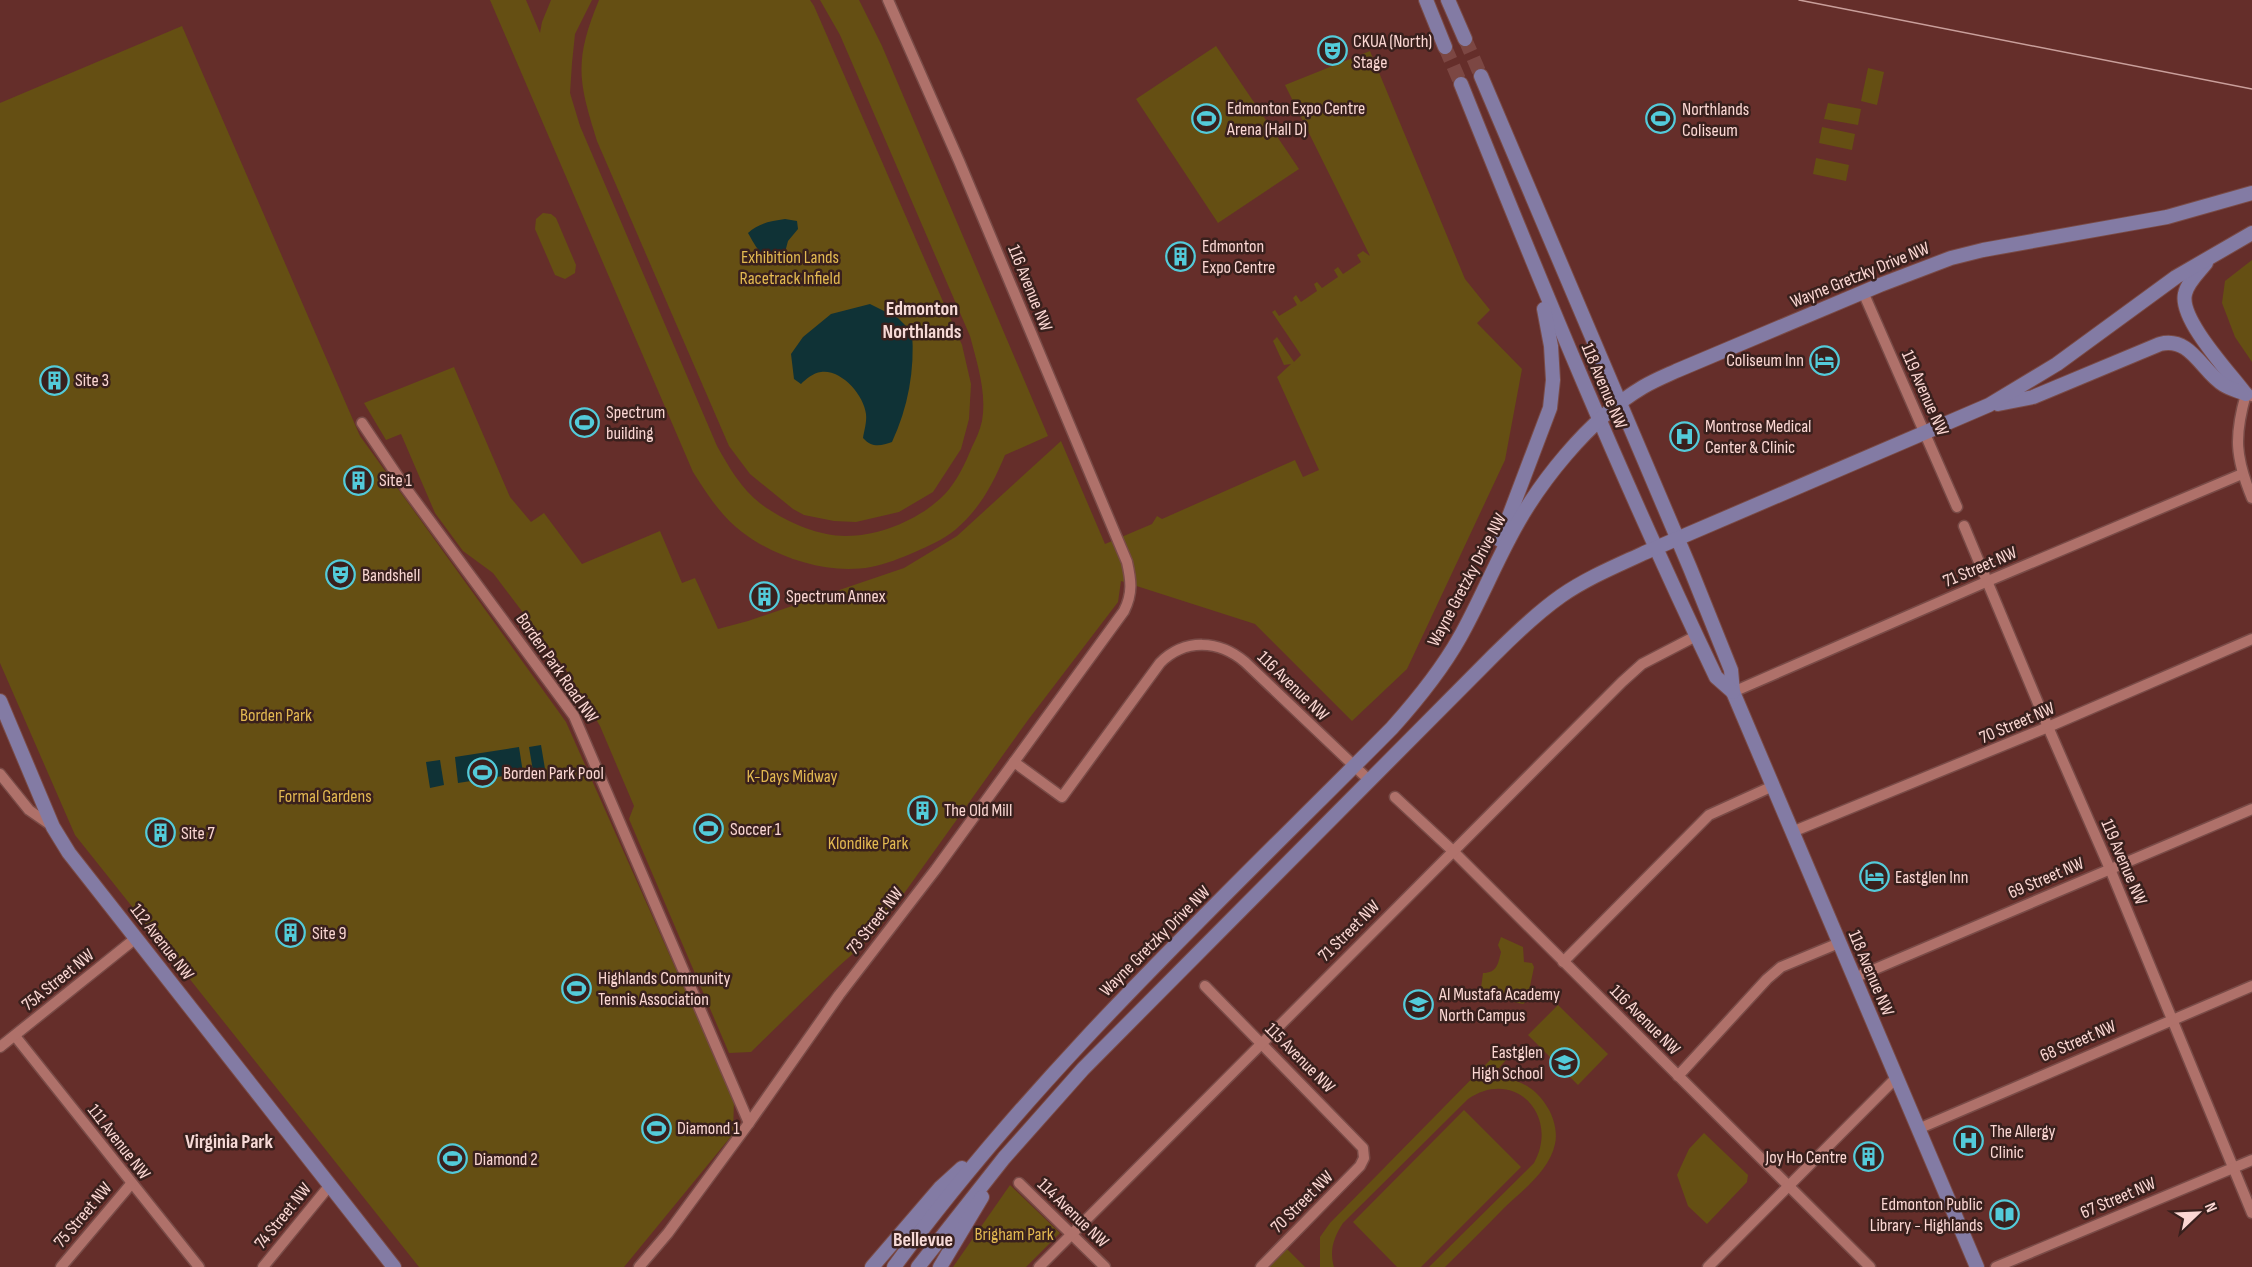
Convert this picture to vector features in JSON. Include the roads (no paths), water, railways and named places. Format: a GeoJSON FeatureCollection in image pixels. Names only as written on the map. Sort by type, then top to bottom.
{"type":"FeatureCollection","features":[{"type":"Feature","properties":{"kind":"main road"},"geometry":{"type":"LineString","coordinates":[[1426,0],[1445,47]]}},
{"type":"Feature","properties":{"kind":"main road"},"geometry":{"type":"LineString","coordinates":[[1448,0],[1465,39]]}},
{"type":"Feature","properties":{"kind":"main road","name":"118 Avenue NW"},"geometry":{"type":"LineString","coordinates":[[1481,76],[1678,539],[1731,670],[1733,692],[1977,1267]]}},
{"type":"Feature","properties":{"kind":"main road","name":"118 Avenue NW"},"geometry":{"type":"LineString","coordinates":[[1461,84],[1532,262],[1655,548],[1716,677],[1733,692]]}},
{"type":"Feature","properties":{"kind":"main road","name":"Wayne Gretzky Drive NW"},"geometry":{"type":"LineString","coordinates":[[894,1267],[993,1141],[1099,1023],[1354,766],[1427,688],[1460,637],[1527,508],[1573,448],[1621,403],[1642,387],[1669,374],[1905,275],[1962,256],[2167,217],[2252,193]]}},
{"type":"Feature","properties":{"kind":"main road","name":"Wayne Gretzky Drive NW"},"geometry":{"type":"LineString","coordinates":[[918,1267],[1004,1158],[1083,1069],[1494,655],[1543,610],[1581,584],[1655,548],[1989,405],[2049,370],[2149,295],[2211,255],[2252,234]]}},
{"type":"Feature","properties":{"kind":"main road"},"geometry":{"type":"LineString","coordinates":[[2211,255],[2187,286],[2185,303],[2208,347],[2249,395]]}},
{"type":"Feature","properties":{"kind":"main road"},"geometry":{"type":"LineString","coordinates":[[1483,591],[1550,408],[1553,380],[1551,346],[1548,322],[1532,262]]}},
{"type":"Feature","properties":{"kind":"main road"},"geometry":{"type":"LineString","coordinates":[[1989,405],[2033,397],[2160,344],[2171,342],[2185,347],[2223,384],[2249,395]]}},
{"type":"Feature","properties":{"kind":"main road","name":"112 Avenue NW"},"geometry":{"type":"LineString","coordinates":[[1,706],[53,827],[69,853],[394,1267]]}},
{"type":"Feature","properties":{"kind":"main road"},"geometry":{"type":"LineString","coordinates":[[872,1267],[940,1188],[993,1141]]}},
{"type":"Feature","properties":{"kind":"main road"},"geometry":{"type":"LineString","coordinates":[[940,1267],[1004,1158]]}},
{"type":"Feature","properties":{"kind":"main road","name":"112 Avenue NW"},"geometry":{"type":"LineString","coordinates":[[330,1185],[404,1267]]}},
{"type":"Feature","properties":{"kind":"street","name":"116 Avenue NW"},"geometry":{"type":"LineString","coordinates":[[888,0],[959,160],[1127,562],[1131,592]]}},
{"type":"Feature","properties":{"kind":"street","name":"119 Avenue NW"},"geometry":{"type":"LineString","coordinates":[[1863,292],[1957,507]]}},
{"type":"Feature","properties":{"kind":"street"},"geometry":{"type":"LineString","coordinates":[[2249,395],[2236,434],[2237,453],[2242,474],[2252,498]]}},
{"type":"Feature","properties":{"kind":"street","name":"Borden Park Road NW"},"geometry":{"type":"LineString","coordinates":[[362,423],[405,487],[574,716],[749,1123]]}},
{"type":"Feature","properties":{"kind":"street","name":"71 Street NW"},"geometry":{"type":"LineString","coordinates":[[1733,692],[2242,474]]}},
{"type":"Feature","properties":{"kind":"street","name":"119 Avenue NW"},"geometry":{"type":"LineString","coordinates":[[1964,526],[2048,728],[2110,869],[2252,1213]]}},
{"type":"Feature","properties":{"kind":"street","name":"73 Street NW"},"geometry":{"type":"LineString","coordinates":[[639,1267],[668,1233],[839,995],[936,870],[1124,611],[1131,592]]}},
{"type":"Feature","properties":{"kind":"street","name":"71 Street NW"},"geometry":{"type":"LineString","coordinates":[[1039,1267],[1261,1042],[1642,664],[1696,636]]}},
{"type":"Feature","properties":{"kind":"street","name":"70 Street NW"},"geometry":{"type":"LineString","coordinates":[[1792,832],[2048,728],[2252,639]]}},
{"type":"Feature","properties":{"kind":"street","name":"116 Avenue NW"},"geometry":{"type":"LineString","coordinates":[[1014,762],[1062,797],[1160,663],[1180,648],[1198,644],[1225,648],[1236,654],[1369,780]]}},
{"type":"Feature","properties":{"kind":"street"},"geometry":{"type":"LineString","coordinates":[[0,774],[29,810],[53,827]]}},
{"type":"Feature","properties":{"kind":"street"},"geometry":{"type":"LineString","coordinates":[[1563,962],[1709,815],[1773,786]]}},
{"type":"Feature","properties":{"kind":"street","name":"116 Avenue NW"},"geometry":{"type":"LineString","coordinates":[[1395,797],[1453,851],[1870,1267]]}},
{"type":"Feature","properties":{"kind":"street","name":"69 Street NW"},"geometry":{"type":"LineString","coordinates":[[1854,978],[2252,809]]}},
{"type":"Feature","properties":{"kind":"street","name":"75A Street NW"},"geometry":{"type":"LineString","coordinates":[[0,1047],[136,938]]}},
{"type":"Feature","properties":{"kind":"street"},"geometry":{"type":"LineString","coordinates":[[1678,1076],[1767,979],[1781,967],[1839,943]]}},
{"type":"Feature","properties":{"kind":"street","name":"115 Avenue NW"},"geometry":{"type":"LineString","coordinates":[[1204,986],[1364,1148],[1364,1158]]}},
{"type":"Feature","properties":{"kind":"street","name":"68 Street NW"},"geometry":{"type":"LineString","coordinates":[[1918,1129],[2252,986]]}},
{"type":"Feature","properties":{"kind":"street","name":"111 Avenue NW"},"geometry":{"type":"LineString","coordinates":[[15,1036],[199,1267]]}},
{"type":"Feature","properties":{"kind":"street"},"geometry":{"type":"LineString","coordinates":[[1708,1267],[1896,1078]]}},
{"type":"Feature","properties":{"kind":"street","name":"70 Street NW"},"geometry":{"type":"LineString","coordinates":[[1261,1267],[1360,1166],[1364,1158]]}},
{"type":"Feature","properties":{"kind":"street","name":"67 Street NW"},"geometry":{"type":"LineString","coordinates":[[1996,1267],[2252,1160]]}},
{"type":"Feature","properties":{"kind":"street","name":"114 Avenue NW"},"geometry":{"type":"LineString","coordinates":[[1018,1183],[1105,1267]]}},
{"type":"Feature","properties":{"kind":"street","name":"75 Street NW"},"geometry":{"type":"LineString","coordinates":[[61,1267],[131,1184]]}},
{"type":"Feature","properties":{"kind":"street","name":"74 Street NW"},"geometry":{"type":"LineString","coordinates":[[263,1267],[330,1185]]}},
{"type":"Feature","properties":{"kind":"water"},"geometry":{"type":"Polygon","coordinates":[[[785,219],[797,221],[798,229],[788,241],[784,256],[765,255],[748,233],[761,225],[785,219]]]}},
{"type":"Feature","properties":{"kind":"water"},"geometry":{"type":"Polygon","coordinates":[[[870,304],[898,318],[912,332],[913,346],[909,388],[898,429],[892,442],[880,445],[873,445],[863,438],[866,414],[861,399],[850,385],[844,379],[829,372],[812,375],[801,384],[794,379],[791,354],[803,337],[831,314],[870,304]]]}},
{"type":"Feature","properties":{"kind":"water"},"geometry":{"type":"Polygon","coordinates":[[[541,745],[545,769],[533,771],[529,747],[541,745]]]}},
{"type":"Feature","properties":{"kind":"water"},"geometry":{"type":"Polygon","coordinates":[[[519,747],[523,773],[458,783],[455,757],[519,747]]]}},
{"type":"Feature","properties":{"kind":"water"},"geometry":{"type":"Polygon","coordinates":[[[440,760],[444,785],[430,788],[426,762],[440,760]]]}},
{"type":"Feature","properties":{"kind":"tunnel"},"geometry":{"type":"LineString","coordinates":[[1465,39],[1481,76]]}},
{"type":"Feature","properties":{"kind":"tunnel"},"geometry":{"type":"LineString","coordinates":[[1445,47],[1461,84]]}},
{"type":"Feature","properties":{"kind":"tram line"},"geometry":{"type":"LineString","coordinates":[[1799,0],[2252,89]]}},
{"type":"Feature","properties":{"kind":"place","name":"CKUA (North) Stage"},"geometry":{"type":"Point","coordinates":[1332,51]}},
{"type":"Feature","properties":{"kind":"place","name":"Edmonton Expo Centre Arena (Hall D)"},"geometry":{"type":"Point","coordinates":[1206,118]}},
{"type":"Feature","properties":{"kind":"place","name":"Northlands Coliseum"},"geometry":{"type":"Point","coordinates":[1661,119]}},
{"type":"Feature","properties":{"kind":"place","name":"Edmonton Expo Centre"},"geometry":{"type":"Point","coordinates":[1181,256]}},
{"type":"Feature","properties":{"kind":"place","name":"Coliseum Inn"},"geometry":{"type":"Point","coordinates":[1825,360]}},
{"type":"Feature","properties":{"kind":"place","name":"Site 3"},"geometry":{"type":"Point","coordinates":[54,380]}},
{"type":"Feature","properties":{"kind":"place","name":"Spectrum building"},"geometry":{"type":"Point","coordinates":[585,422]}},
{"type":"Feature","properties":{"kind":"place","name":"Montrose Medical Center & Clinic"},"geometry":{"type":"Point","coordinates":[1684,436]}},
{"type":"Feature","properties":{"kind":"place","name":"Site 1"},"geometry":{"type":"Point","coordinates":[358,480]}},
{"type":"Feature","properties":{"kind":"place","name":"Bandshell"},"geometry":{"type":"Point","coordinates":[341,575]}},
{"type":"Feature","properties":{"kind":"place","name":"Spectrum Annex"},"geometry":{"type":"Point","coordinates":[765,596]}},
{"type":"Feature","properties":{"kind":"place","name":"Borden Park Pool"},"geometry":{"type":"Point","coordinates":[482,773]}},
{"type":"Feature","properties":{"kind":"place","name":"The Old Mill"},"geometry":{"type":"Point","coordinates":[923,810]}},
{"type":"Feature","properties":{"kind":"place","name":"Soccer 1"},"geometry":{"type":"Point","coordinates":[709,829]}},
{"type":"Feature","properties":{"kind":"place","name":"Site 7"},"geometry":{"type":"Point","coordinates":[160,833]}},
{"type":"Feature","properties":{"kind":"place","name":"Eastglen Inn"},"geometry":{"type":"Point","coordinates":[1874,877]}},
{"type":"Feature","properties":{"kind":"place","name":"Site 9"},"geometry":{"type":"Point","coordinates":[291,933]}},
{"type":"Feature","properties":{"kind":"place","name":"Highlands Community Tennis Association"},"geometry":{"type":"Point","coordinates":[577,988]}},
{"type":"Feature","properties":{"kind":"place","name":"Al Mustafa Academy North Campus"},"geometry":{"type":"Point","coordinates":[1418,1004]}},
{"type":"Feature","properties":{"kind":"place","name":"Eastglen High School"},"geometry":{"type":"Point","coordinates":[1564,1062]}},
{"type":"Feature","properties":{"kind":"place","name":"Diamond 1"},"geometry":{"type":"Point","coordinates":[656,1128]}},
{"type":"Feature","properties":{"kind":"place","name":"The Allergy Clinic"},"geometry":{"type":"Point","coordinates":[1969,1141]}},
{"type":"Feature","properties":{"kind":"place","name":"Joy Ho Centre"},"geometry":{"type":"Point","coordinates":[1868,1157]}},
{"type":"Feature","properties":{"kind":"place","name":"Diamond 2"},"geometry":{"type":"Point","coordinates":[453,1159]}},
{"type":"Feature","properties":{"kind":"place","name":"Edmonton Public Library - Highlands"},"geometry":{"type":"Point","coordinates":[2004,1214]}},
{"type":"Feature","properties":{"kind":"district","name":"Edmonton Northlands"},"geometry":{"type":"Point","coordinates":[922,320]}},
{"type":"Feature","properties":{"kind":"district","name":"Virginia Park"},"geometry":{"type":"Point","coordinates":[229,1142]}},
{"type":"Feature","properties":{"kind":"district","name":"Bellevue"},"geometry":{"type":"Point","coordinates":[923,1240]}},
{"type":"Feature","properties":{"kind":"park label","name":"Exhibition Lands Racetrack Infield"},"geometry":{"type":"Point","coordinates":[790,267]}},
{"type":"Feature","properties":{"kind":"park label","name":"Borden Park"},"geometry":{"type":"Point","coordinates":[276,715]}},
{"type":"Feature","properties":{"kind":"park label","name":"K-Days Midway"},"geometry":{"type":"Point","coordinates":[792,776]}},
{"type":"Feature","properties":{"kind":"park label","name":"Formal Gardens"},"geometry":{"type":"Point","coordinates":[325,796]}},
{"type":"Feature","properties":{"kind":"park label","name":"Klondike Park"},"geometry":{"type":"Point","coordinates":[868,843]}},
{"type":"Feature","properties":{"kind":"park label","name":"Brigham Park"},"geometry":{"type":"Point","coordinates":[1014,1234]}}]}
